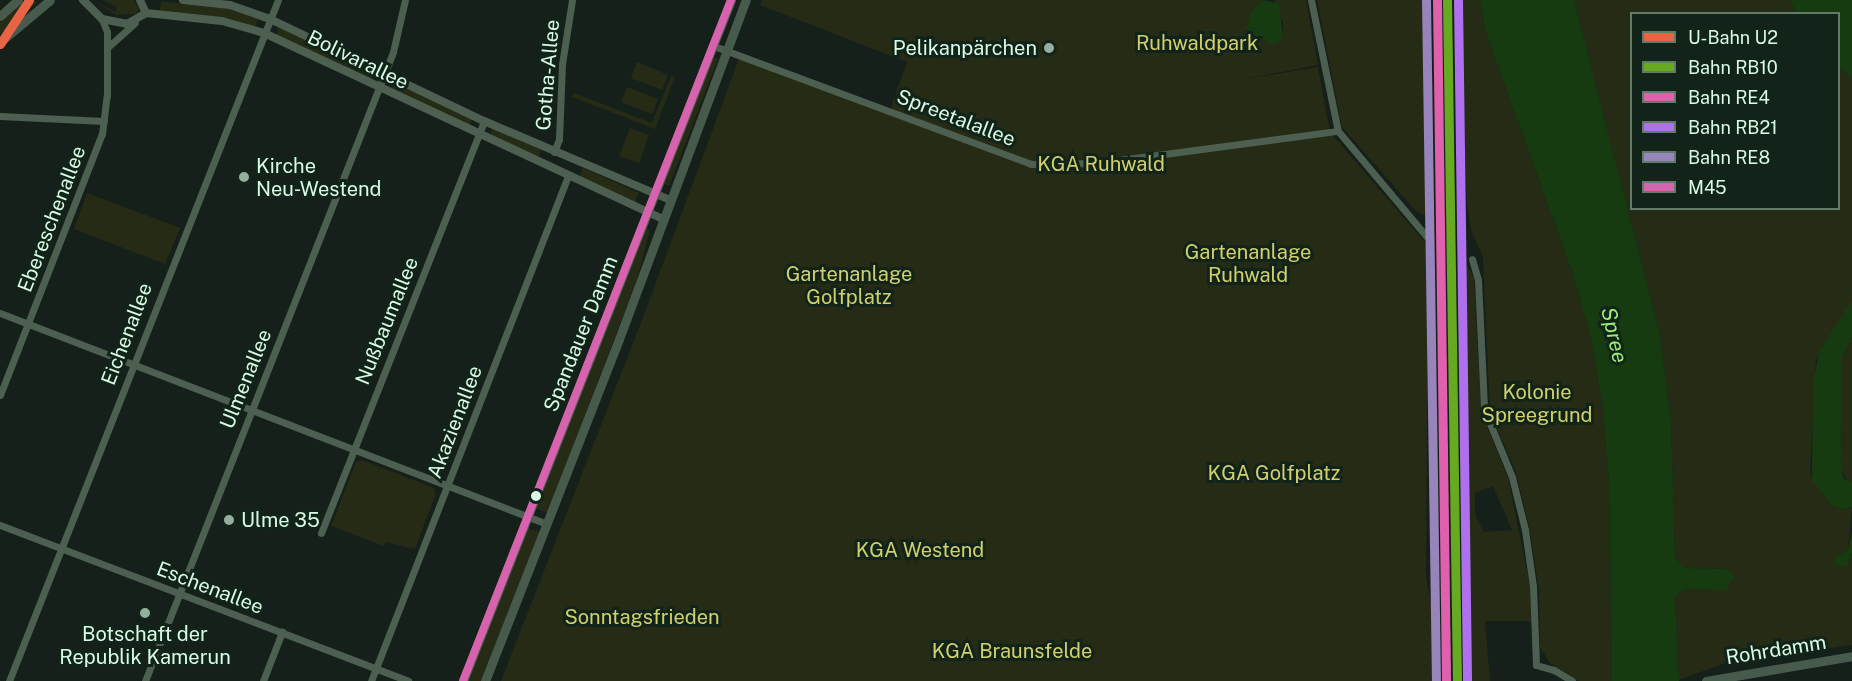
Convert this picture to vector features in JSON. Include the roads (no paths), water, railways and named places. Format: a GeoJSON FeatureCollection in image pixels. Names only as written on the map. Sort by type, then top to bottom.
{"type":"FeatureCollection","features":[{"type":"Feature","properties":{"kind":"main road"},"geometry":{"type":"LineString","coordinates":[[0,16],[18,0]]}},
{"type":"Feature","properties":{"kind":"main road"},"geometry":{"type":"LineString","coordinates":[[0,42],[50,0]]}},
{"type":"Feature","properties":{"kind":"main road","name":"Spandauer Damm"},"geometry":{"type":"LineString","coordinates":[[464,681],[731,0]]}},
{"type":"Feature","properties":{"kind":"main road","name":"Spandauer Damm"},"geometry":{"type":"LineString","coordinates":[[485,681],[746,0]]}},
{"type":"Feature","properties":{"kind":"main road","name":"Rohrdamm"},"geometry":{"type":"LineString","coordinates":[[1706,681],[1852,656]]}},
{"type":"Feature","properties":{"kind":"street"},"geometry":{"type":"LineString","coordinates":[[83,0],[102,19],[135,23]]}},
{"type":"Feature","properties":{"kind":"street"},"geometry":{"type":"LineString","coordinates":[[106,50],[147,13],[140,0]]}},
{"type":"Feature","properties":{"kind":"street","name":"Bolivarallee"},"geometry":{"type":"LineString","coordinates":[[183,0],[230,5],[270,19],[383,75],[484,121],[668,199]]}},
{"type":"Feature","properties":{"kind":"street","name":"Eichenallee"},"geometry":{"type":"LineString","coordinates":[[9,681],[278,0]]}},
{"type":"Feature","properties":{"kind":"street","name":"Ulmenallee"},"geometry":{"type":"LineString","coordinates":[[145,681],[378,90],[399,34],[405,0]]}},
{"type":"Feature","properties":{"kind":"street","name":"Gotha-Allee"},"geometry":{"type":"LineString","coordinates":[[554,152],[560,139],[562,64],[572,0]]}},
{"type":"Feature","properties":{"kind":"street"},"geometry":{"type":"LineString","coordinates":[[1311,0],[1338,131],[1427,237]]}},
{"type":"Feature","properties":{"kind":"street","name":"Bolivarallee"},"geometry":{"type":"LineString","coordinates":[[147,13],[222,21],[264,33],[378,90],[662,219]]}},
{"type":"Feature","properties":{"kind":"street","name":"Ebereschenallee"},"geometry":{"type":"LineString","coordinates":[[0,395],[95,154],[104,122],[106,50],[102,19]]}},
{"type":"Feature","properties":{"kind":"street","name":"Spreetalallee"},"geometry":{"type":"LineString","coordinates":[[714,46],[1030,164],[1097,163],[1338,131]]}},
{"type":"Feature","properties":{"kind":"street"},"geometry":{"type":"LineString","coordinates":[[0,116],[104,122]]}},
{"type":"Feature","properties":{"kind":"street","name":"Nußbaumallee"},"geometry":{"type":"LineString","coordinates":[[321,533],[484,121]]}},
{"type":"Feature","properties":{"kind":"street"},"geometry":{"type":"LineString","coordinates":[[547,166],[554,152]]}},
{"type":"Feature","properties":{"kind":"street"},"geometry":{"type":"LineString","coordinates":[[568,176],[575,161]]}},
{"type":"Feature","properties":{"kind":"street","name":"Akazienallee"},"geometry":{"type":"LineString","coordinates":[[371,681],[568,176]]}},
{"type":"Feature","properties":{"kind":"street"},"geometry":{"type":"LineString","coordinates":[[1472,259],[1478,280],[1484,409],[1512,477],[1525,530],[1533,586],[1536,665],[1554,670],[1572,681]]}},
{"type":"Feature","properties":{"kind":"street"},"geometry":{"type":"LineString","coordinates":[[0,313],[547,524]]}},
{"type":"Feature","properties":{"kind":"street","name":"Eschenallee"},"geometry":{"type":"LineString","coordinates":[[0,525],[408,681]]}},
{"type":"Feature","properties":{"kind":"street"},"geometry":{"type":"LineString","coordinates":[[262,681],[282,632]]}},
{"type":"Feature","properties":{"kind":"water"},"geometry":{"type":"Polygon","coordinates":[[[1263,0],[1279,4],[1283,38],[1275,45],[1247,31],[1250,13],[1263,0]]]}},
{"type":"Feature","properties":{"kind":"water","name":"Spree"},"geometry":{"type":"Polygon","coordinates":[[[1480,0],[1574,0],[1660,335],[1671,423],[1675,557],[1684,568],[1727,569],[1735,577],[1726,590],[1684,589],[1675,597],[1679,681],[1612,681],[1609,483],[1603,408],[1591,339],[1574,277],[1485,30],[1480,0]]]}},
{"type":"Feature","properties":{"kind":"water"},"geometry":{"type":"Polygon","coordinates":[[[1789,0],[1852,0],[1852,78],[1840,68],[1840,12],[1796,12],[1789,0]]]}},
{"type":"Feature","properties":{"kind":"water"},"geometry":{"type":"Polygon","coordinates":[[[1852,300],[1852,337],[1842,357],[1841,470],[1844,479],[1852,482],[1852,507],[1841,509],[1832,505],[1812,480],[1813,384],[1819,352],[1852,300]]]}},
{"type":"Feature","properties":{"kind":"water"},"geometry":{"type":"Polygon","coordinates":[[[1852,532],[1852,553],[1846,568],[1834,564],[1836,557],[1848,550],[1852,532]]]}},
{"type":"Feature","properties":{"kind":"railway"},"geometry":{"type":"LineString","coordinates":[[1440,0],[1450,681]]}},
{"type":"Feature","properties":{"kind":"metro line","name":"U2"},"geometry":{"type":"LineString","coordinates":[[0,44],[29,0]]}},
{"type":"Feature","properties":{"kind":"rail line","name":"RE8"},"geometry":{"type":"LineString","coordinates":[[1426,0],[1436,681]]}},
{"type":"Feature","properties":{"kind":"rail line","name":"RE4"},"geometry":{"type":"LineString","coordinates":[[1437,0],[1446,681]]}},
{"type":"Feature","properties":{"kind":"rail line","name":"RB10"},"geometry":{"type":"LineString","coordinates":[[1447,0],[1457,681]]}},
{"type":"Feature","properties":{"kind":"rail line","name":"RB21"},"geometry":{"type":"LineString","coordinates":[[1458,0],[1467,681]]}},
{"type":"Feature","properties":{"kind":"place","name":"Pelikanpärchen"},"geometry":{"type":"Point","coordinates":[1049,48]}},
{"type":"Feature","properties":{"kind":"place","name":"Kirche Neu-Westend"},"geometry":{"type":"Point","coordinates":[244,177]}},
{"type":"Feature","properties":{"kind":"place","name":"Ulme 35"},"geometry":{"type":"Point","coordinates":[229,520]}},
{"type":"Feature","properties":{"kind":"place","name":"Botschaft der Republik Kamerun"},"geometry":{"type":"Point","coordinates":[145,613]}},
{"type":"Feature","properties":{"kind":"park label","name":"Ruhwaldpark"},"geometry":{"type":"Point","coordinates":[1197,43]}},
{"type":"Feature","properties":{"kind":"park label","name":"KGA Ruhwald"},"geometry":{"type":"Point","coordinates":[1101,164]}},
{"type":"Feature","properties":{"kind":"park label","name":"Gartenanlage Ruhwald"},"geometry":{"type":"Point","coordinates":[1248,264]}},
{"type":"Feature","properties":{"kind":"park label","name":"Gartenanlage Golfplatz"},"geometry":{"type":"Point","coordinates":[849,286]}},
{"type":"Feature","properties":{"kind":"park label","name":"Kolonie Spreegrund"},"geometry":{"type":"Point","coordinates":[1537,404]}},
{"type":"Feature","properties":{"kind":"park label","name":"KGA Golfplatz"},"geometry":{"type":"Point","coordinates":[1274,473]}},
{"type":"Feature","properties":{"kind":"park label","name":"KGA Westend"},"geometry":{"type":"Point","coordinates":[920,550]}},
{"type":"Feature","properties":{"kind":"park label","name":"Sonntagsfrieden"},"geometry":{"type":"Point","coordinates":[642,617]}},
{"type":"Feature","properties":{"kind":"park label","name":"KGA Braunsfelde"},"geometry":{"type":"Point","coordinates":[1012,651]}}]}
